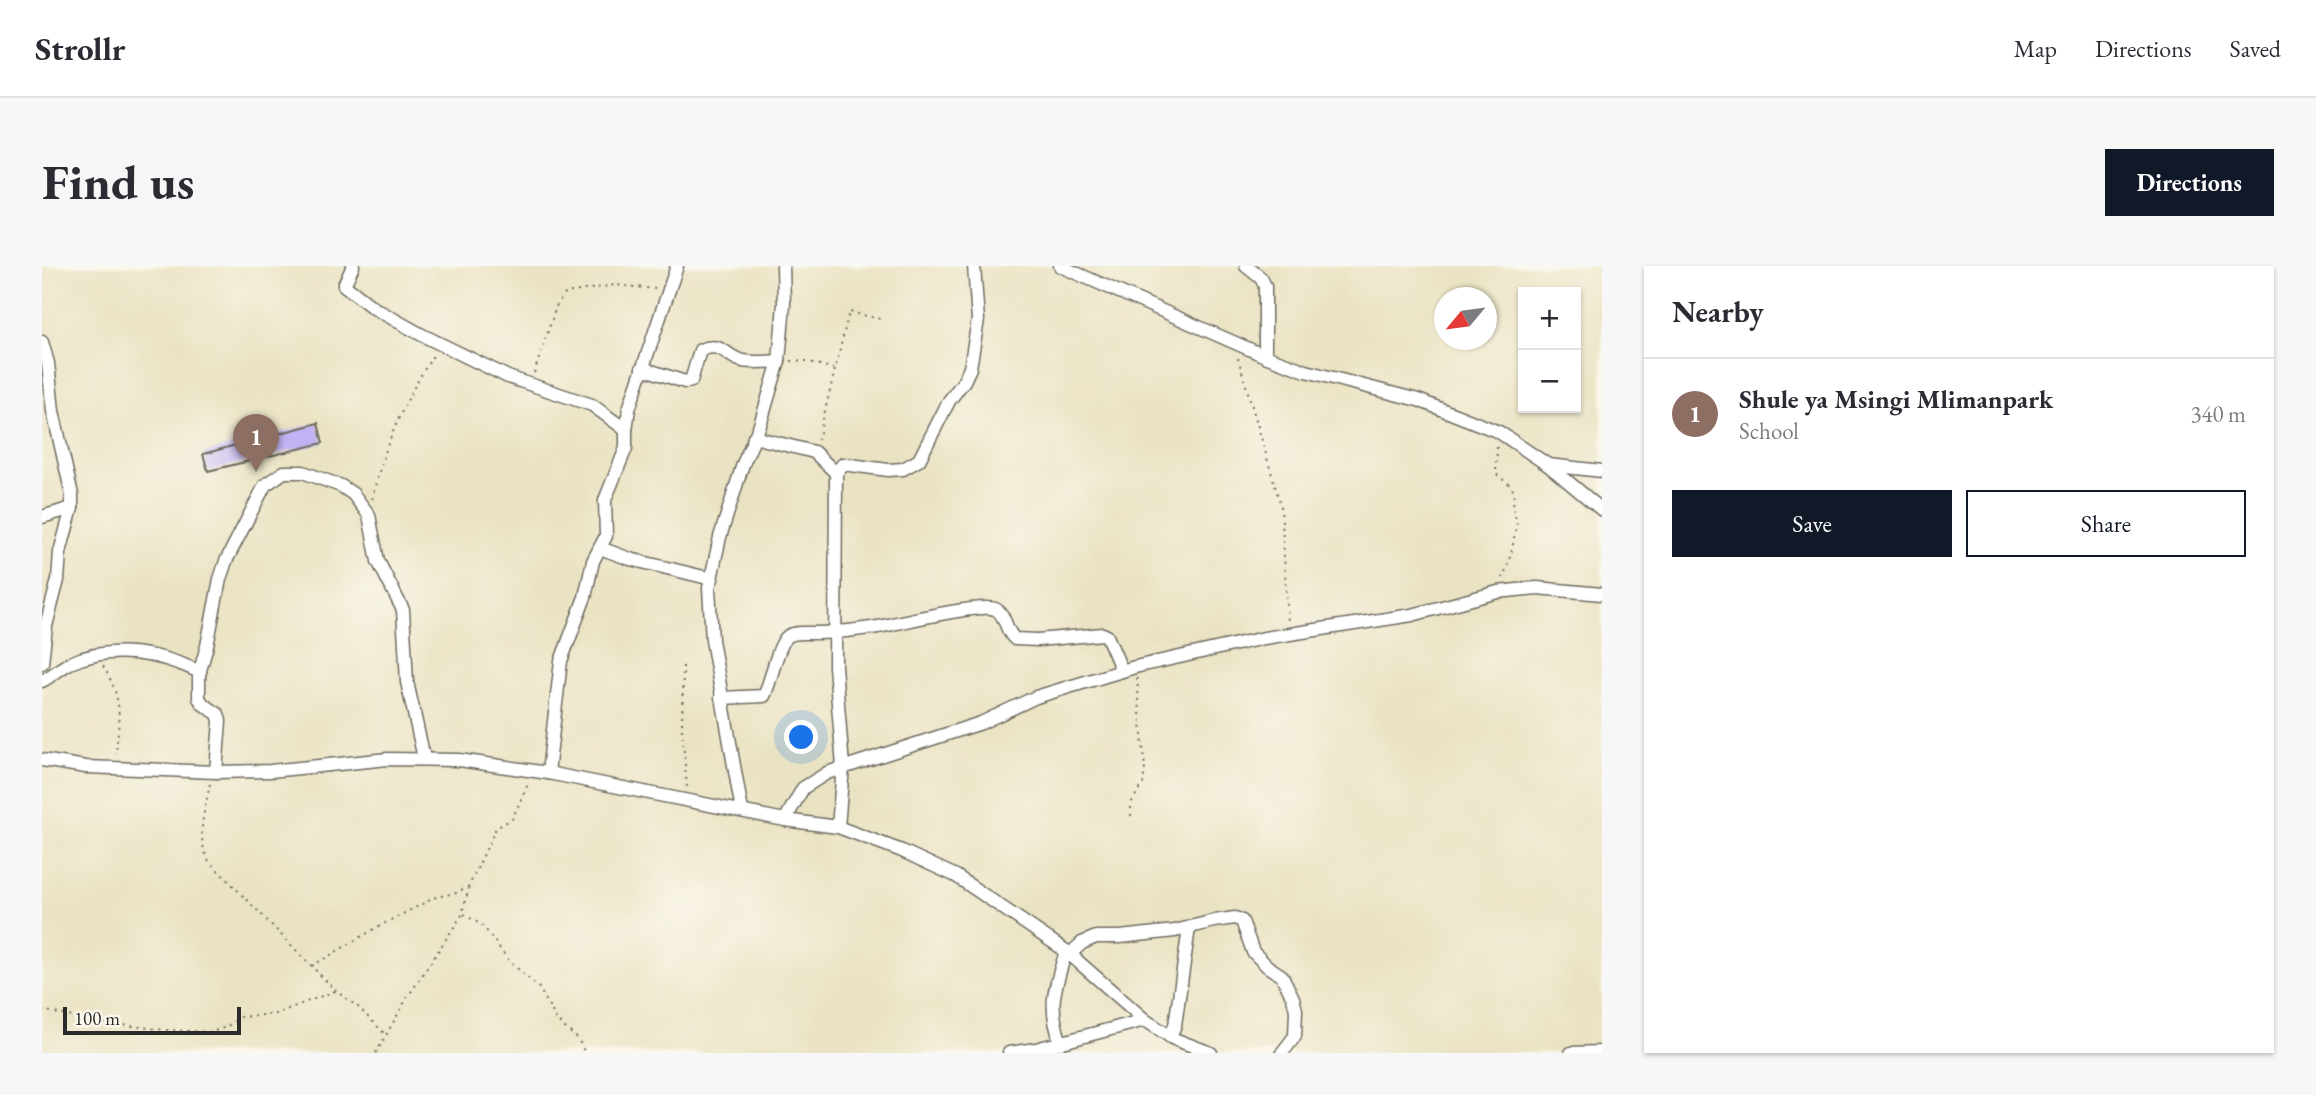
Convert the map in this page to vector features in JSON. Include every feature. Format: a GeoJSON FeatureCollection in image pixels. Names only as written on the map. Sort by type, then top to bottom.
{"type":"FeatureCollection","features":[{"type":"Feature","properties":{"kind":"street"},"geometry":{"type":"LineString","coordinates":[[353,266],[344,283],[345,287],[372,307],[508,377],[592,405],[626,430]]}},
{"type":"Feature","properties":{"kind":"street"},"geometry":{"type":"LineString","coordinates":[[548,773],[561,661],[585,597],[593,561],[607,527],[606,500],[623,460],[628,439],[626,430],[629,409],[677,266]]}},
{"type":"Feature","properties":{"kind":"street"},"geometry":{"type":"LineString","coordinates":[[742,811],[721,698],[710,621],[709,588],[720,537],[771,392],[779,361],[784,304],[783,266]]}},
{"type":"Feature","properties":{"kind":"street"},"geometry":{"type":"LineString","coordinates":[[838,827],[843,767],[835,666],[836,473],[843,464],[888,470],[903,469],[919,460],[949,401],[970,368],[978,320],[974,266]]}},
{"type":"Feature","properties":{"kind":"street"},"geometry":{"type":"LineString","coordinates":[[1060,266],[1078,270],[1234,344],[1306,372],[1418,400],[1499,432],[1548,465],[1602,510]]}},
{"type":"Feature","properties":{"kind":"street"},"geometry":{"type":"LineString","coordinates":[[1246,266],[1261,278],[1265,286],[1265,356]]}},
{"type":"Feature","properties":{"kind":"street"},"geometry":{"type":"LineString","coordinates":[[42,342],[48,363],[53,411],[72,495],[72,508],[60,552],[58,580],[46,626],[42,663]]}},
{"type":"Feature","properties":{"kind":"street"},"geometry":{"type":"LineString","coordinates":[[642,368],[685,382],[691,381],[699,351],[707,348],[723,349],[740,360],[779,361]]}},
{"type":"Feature","properties":{"kind":"street"},"geometry":{"type":"LineString","coordinates":[[754,438],[814,452],[836,473]]}},
{"type":"Feature","properties":{"kind":"street"},"geometry":{"type":"LineString","coordinates":[[1548,465],[1602,471]]}},
{"type":"Feature","properties":{"kind":"street"},"geometry":{"type":"LineString","coordinates":[[214,772],[220,721],[218,714],[207,709],[200,698],[200,672],[223,570],[246,518],[265,485],[284,472],[303,472],[341,486],[353,494],[369,515],[378,561],[403,611],[407,682],[424,758]]}},
{"type":"Feature","properties":{"kind":"street"},"geometry":{"type":"LineString","coordinates":[[42,517],[72,508]]}},
{"type":"Feature","properties":{"kind":"street"},"geometry":{"type":"LineString","coordinates":[[600,548],[630,559],[712,579]]}},
{"type":"Feature","properties":{"kind":"street"},"geometry":{"type":"LineString","coordinates":[[785,820],[803,788],[817,778],[843,767],[981,723],[1036,697],[1136,667],[1288,634],[1412,615],[1498,592],[1537,588],[1602,594]]}},
{"type":"Feature","properties":{"kind":"street"},"geometry":{"type":"LineString","coordinates":[[721,698],[764,696],[782,646],[789,635],[835,634],[951,612],[995,608],[1015,639],[1038,640],[1103,634],[1107,636],[1122,671]]}},
{"type":"Feature","properties":{"kind":"street"},"geometry":{"type":"LineString","coordinates":[[42,681],[73,662],[99,655],[128,653],[173,659],[200,672]]}},
{"type":"Feature","properties":{"kind":"street"},"geometry":{"type":"LineString","coordinates":[[42,760],[114,768],[270,772],[388,759],[424,758],[534,770],[785,820],[838,827],[956,876],[1068,953],[1145,1020],[1170,1037],[1210,1053]]}},
{"type":"Feature","properties":{"kind":"street"},"geometry":{"type":"LineString","coordinates":[[1061,1043],[1054,1022],[1053,1006],[1056,983],[1068,953],[1096,937],[1120,937],[1189,928],[1235,918],[1242,921],[1252,952],[1266,966],[1282,976],[1293,998],[1295,1036],[1282,1053]]}},
{"type":"Feature","properties":{"kind":"street"},"geometry":{"type":"LineString","coordinates":[[1170,1037],[1175,1025],[1189,928]]}},
{"type":"Feature","properties":{"kind":"street"},"geometry":{"type":"LineString","coordinates":[[1009,1053],[1061,1043],[1145,1020]]}},
{"type":"Feature","properties":{"kind":"street"},"geometry":{"type":"LineString","coordinates":[[1571,1053],[1602,1052]]}},
{"type":"Feature","properties":{"kind":"path"},"geometry":{"type":"LineString","coordinates":[[530,384],[559,299],[566,293],[615,285],[651,290],[671,284]]}},
{"type":"Feature","properties":{"kind":"path"},"geometry":{"type":"LineString","coordinates":[[814,452],[849,312],[880,319]]}},
{"type":"Feature","properties":{"kind":"path"},"geometry":{"type":"LineString","coordinates":[[369,515],[383,455],[393,429],[441,344]]}},
{"type":"Feature","properties":{"kind":"path"},"geometry":{"type":"LineString","coordinates":[[1234,344],[1281,506],[1288,634]]}},
{"type":"Feature","properties":{"kind":"path"},"geometry":{"type":"LineString","coordinates":[[779,361],[807,361],[835,369]]}},
{"type":"Feature","properties":{"kind":"path"},"geometry":{"type":"LineString","coordinates":[[1498,592],[1511,555],[1517,522],[1513,508],[1514,492],[1510,485],[1496,474],[1495,456],[1499,432]]}},
{"type":"Feature","properties":{"kind":"path"},"geometry":{"type":"LineString","coordinates":[[99,655],[114,684],[120,709],[114,768]]}},
{"type":"Feature","properties":{"kind":"path"},"geometry":{"type":"LineString","coordinates":[[683,666],[682,729],[689,801]]}},
{"type":"Feature","properties":{"kind":"path"},"geometry":{"type":"LineString","coordinates":[[1131,816],[1131,803],[1143,784],[1145,768],[1136,667]]}},
{"type":"Feature","properties":{"kind":"path"},"geometry":{"type":"LineString","coordinates":[[376,1053],[463,914],[469,886],[496,828],[512,819],[534,770]]}},
{"type":"Feature","properties":{"kind":"path"},"geometry":{"type":"LineString","coordinates":[[214,772],[202,824],[205,854],[215,868],[311,966],[386,1035]]}},
{"type":"Feature","properties":{"kind":"path"},"geometry":{"type":"LineString","coordinates":[[311,966],[436,897],[456,893],[469,886]]}},
{"type":"Feature","properties":{"kind":"path"},"geometry":{"type":"LineString","coordinates":[[463,914],[484,926],[510,962],[539,988],[558,1022],[578,1039],[585,1053]]}},
{"type":"Feature","properties":{"kind":"path"},"geometry":{"type":"LineString","coordinates":[[42,1010],[89,1021],[211,1032],[226,1027],[240,1017],[275,1014],[336,991]]}},
{"type":"Feature","properties":{"kind":"building"},"geometry":{"type":"Polygon","coordinates":[[[318,423],[323,443],[208,471],[203,454],[318,423]]]}},
{"type":"Feature","properties":{"kind":"place","name":"Shule ya Msingi Mlimanpark"},"geometry":{"type":"Point","coordinates":[256,472]}}]}
